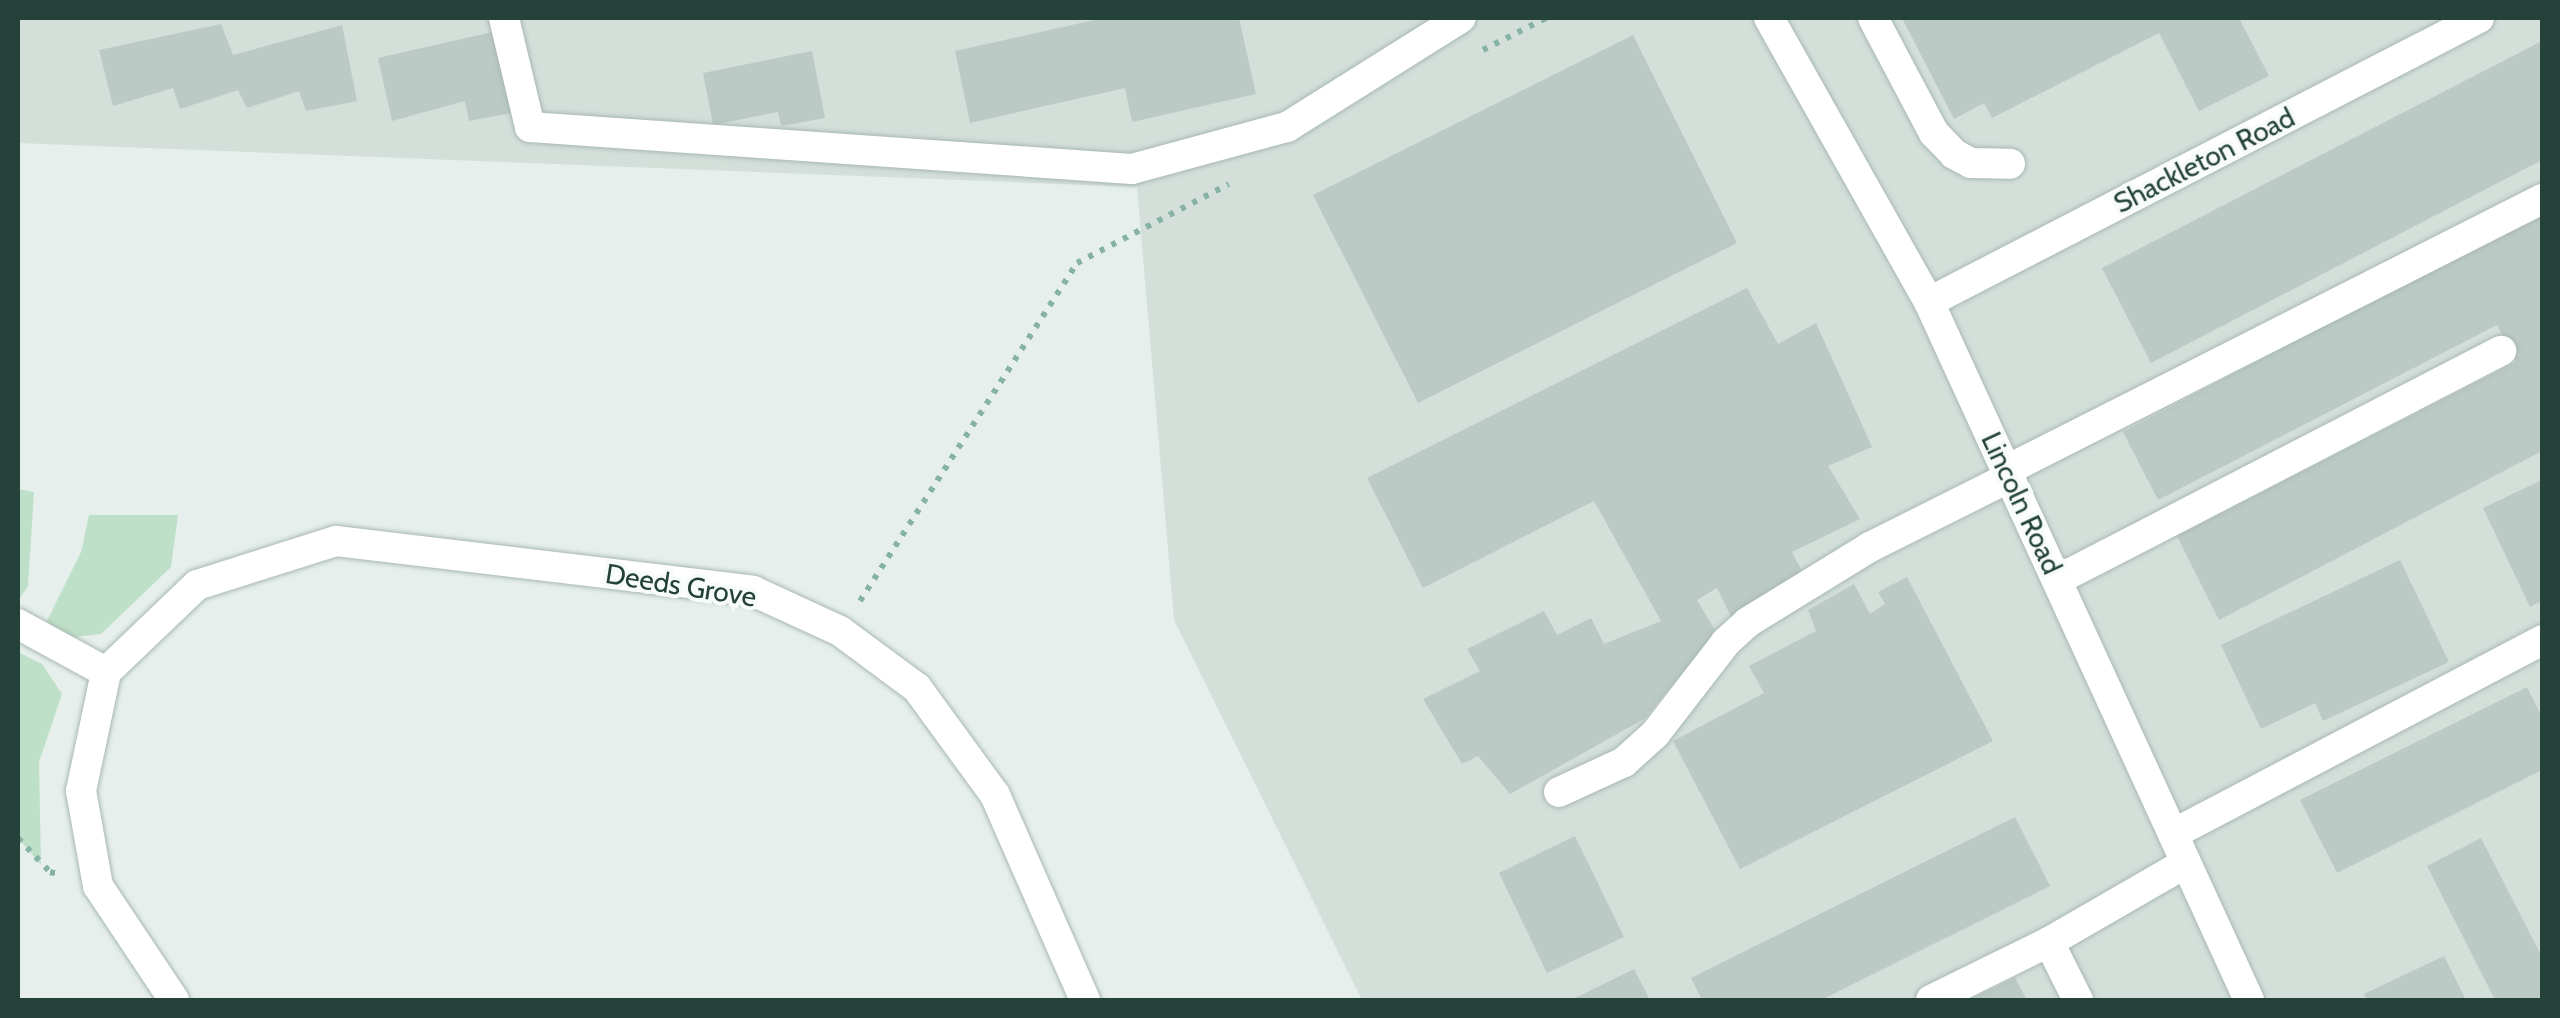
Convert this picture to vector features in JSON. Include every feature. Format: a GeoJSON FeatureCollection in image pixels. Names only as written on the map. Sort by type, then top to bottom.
{"type":"FeatureCollection","features":[{"type":"Feature","properties":{"kind":"street"},"geometry":{"type":"LineString","coordinates":[[504,18],[530,126],[1132,169],[1288,127],[1462,18]]}},
{"type":"Feature","properties":{"kind":"street","name":"Lincoln Road"},"geometry":{"type":"LineString","coordinates":[[1769,18],[1930,302],[2249,1000]]}},
{"type":"Feature","properties":{"kind":"street"},"geometry":{"type":"LineString","coordinates":[[1874,18],[1944,144],[1970,163],[2010,164]]}},
{"type":"Feature","properties":{"kind":"street","name":"Shackleton Road"},"geometry":{"type":"LineString","coordinates":[[1930,302],[2479,18]]}},
{"type":"Feature","properties":{"kind":"street"},"geometry":{"type":"LineString","coordinates":[[1559,792],[1624,762],[1655,734],[1726,642],[1748,622],[1870,546],[2542,199]]}},
{"type":"Feature","properties":{"kind":"street"},"geometry":{"type":"LineString","coordinates":[[2057,580],[2501,351]]}},
{"type":"Feature","properties":{"kind":"street","name":"Deeds Grove"},"geometry":{"type":"LineString","coordinates":[[106,672],[197,585],[336,542],[753,591],[840,631],[917,688],[995,795],[1085,1000]]}},
{"type":"Feature","properties":{"kind":"street"},"geometry":{"type":"LineString","coordinates":[[18,624],[106,672],[81,791],[98,886],[174,1000]]}},
{"type":"Feature","properties":{"kind":"street"},"geometry":{"type":"LineString","coordinates":[[2173,834],[2542,640]]}},
{"type":"Feature","properties":{"kind":"street"},"geometry":{"type":"LineString","coordinates":[[1932,1000],[2049,942],[2186,862]]}},
{"type":"Feature","properties":{"kind":"street"},"geometry":{"type":"LineString","coordinates":[[2049,942],[2078,1000]]}},
{"type":"Feature","properties":{"kind":"path"},"geometry":{"type":"LineString","coordinates":[[1476,54],[1546,18]]}},
{"type":"Feature","properties":{"kind":"path"},"geometry":{"type":"LineString","coordinates":[[840,631],[1078,263],[1234,181]]}},
{"type":"Feature","properties":{"kind":"shaded area"},"geometry":{"type":"Polygon","coordinates":[[[18,18],[2542,18],[2542,1000],[1362,1000],[1174,620],[1137,187],[18,143],[18,18]]]}},
{"type":"Feature","properties":{"kind":"green space"},"geometry":{"type":"Polygon","coordinates":[[[18,489],[34,492],[28,586],[18,601],[18,489]]]}},
{"type":"Feature","properties":{"kind":"green space"},"geometry":{"type":"Polygon","coordinates":[[[89,515],[178,515],[171,567],[101,634],[74,637],[44,627],[81,552],[89,515]]]}},
{"type":"Feature","properties":{"kind":"green space"},"geometry":{"type":"Polygon","coordinates":[[[18,652],[42,664],[62,694],[39,762],[41,865],[18,838],[18,652]]]}},
{"type":"Feature","properties":{"kind":"building"},"geometry":{"type":"Polygon","coordinates":[[[1103,18],[1239,18],[1256,94],[1132,122],[1125,88],[970,123],[955,51],[1103,18]]]}},
{"type":"Feature","properties":{"kind":"building"},"geometry":{"type":"Polygon","coordinates":[[[1902,18],[2239,18],[2269,76],[2199,111],[2159,33],[1992,118],[1984,103],[1954,119],[1902,18]]]}},
{"type":"Feature","properties":{"kind":"building"},"geometry":{"type":"Polygon","coordinates":[[[221,24],[233,55],[342,25],[357,101],[306,111],[299,91],[247,108],[238,90],[180,109],[173,88],[113,106],[99,50],[221,24]]]}},
{"type":"Feature","properties":{"kind":"building"},"geometry":{"type":"Polygon","coordinates":[[[497,31],[511,113],[469,121],[465,101],[392,121],[378,58],[497,31]]]}},
{"type":"Feature","properties":{"kind":"building"},"geometry":{"type":"Polygon","coordinates":[[[1633,35],[1737,243],[1418,403],[1313,195],[1633,35]]]}},
{"type":"Feature","properties":{"kind":"building"},"geometry":{"type":"Polygon","coordinates":[[[2542,41],[2542,160],[2151,363],[2102,268],[2542,41]]]}},
{"type":"Feature","properties":{"kind":"building"},"geometry":{"type":"Polygon","coordinates":[[[812,51],[825,118],[781,126],[778,112],[713,125],[703,73],[812,51]]]}},
{"type":"Feature","properties":{"kind":"building"},"geometry":{"type":"Polygon","coordinates":[[[2542,211],[2542,451],[2219,620],[2177,536],[2516,362],[2497,325],[2158,500],[2123,432],[2542,211]]]}},
{"type":"Feature","properties":{"kind":"building"},"geometry":{"type":"Polygon","coordinates":[[[1747,288],[1778,344],[1816,323],[1872,447],[1828,466],[1860,519],[1792,552],[1806,579],[1732,619],[1717,588],[1697,600],[1716,632],[1644,719],[1510,794],[1478,756],[1462,764],[1423,699],[1480,671],[1467,649],[1544,611],[1557,635],[1591,618],[1604,644],[1661,621],[1594,501],[1423,588],[1367,478],[1747,288]]]}},
{"type":"Feature","properties":{"kind":"building"},"geometry":{"type":"Polygon","coordinates":[[[2542,480],[2542,601],[2530,607],[2483,508],[2542,480]]]}},
{"type":"Feature","properties":{"kind":"building"},"geometry":{"type":"Polygon","coordinates":[[[2400,560],[2449,662],[2323,721],[2315,703],[2261,729],[2221,645],[2400,560]]]}},
{"type":"Feature","properties":{"kind":"building"},"geometry":{"type":"Polygon","coordinates":[[[1907,577],[1993,741],[1740,869],[1673,741],[1764,693],[1749,666],[1816,631],[1808,610],[1854,584],[1870,614],[1885,604],[1878,592],[1907,577]]]}},
{"type":"Feature","properties":{"kind":"building"},"geometry":{"type":"Polygon","coordinates":[[[2527,687],[2542,717],[2542,770],[2337,873],[2300,800],[2527,687]]]}},
{"type":"Feature","properties":{"kind":"building"},"geometry":{"type":"Polygon","coordinates":[[[2015,817],[2050,886],[1821,1000],[1702,1000],[1691,978],[2015,817]]]}},
{"type":"Feature","properties":{"kind":"building"},"geometry":{"type":"Polygon","coordinates":[[[1575,836],[1624,937],[1547,973],[1499,873],[1575,836]]]}},
{"type":"Feature","properties":{"kind":"building"},"geometry":{"type":"Polygon","coordinates":[[[2481,838],[2542,957],[2542,1000],[2495,1000],[2427,866],[2481,838]]]}},
{"type":"Feature","properties":{"kind":"building"},"geometry":{"type":"Polygon","coordinates":[[[2444,956],[2466,1000],[2367,1000],[2364,994],[2444,956]]]}},
{"type":"Feature","properties":{"kind":"building"},"geometry":{"type":"Polygon","coordinates":[[[1634,969],[1650,1000],[1571,1000],[1634,969]]]}},
{"type":"Feature","properties":{"kind":"building"},"geometry":{"type":"Polygon","coordinates":[[[2015,978],[2027,1000],[1969,1000],[2015,978]]]}}]}
